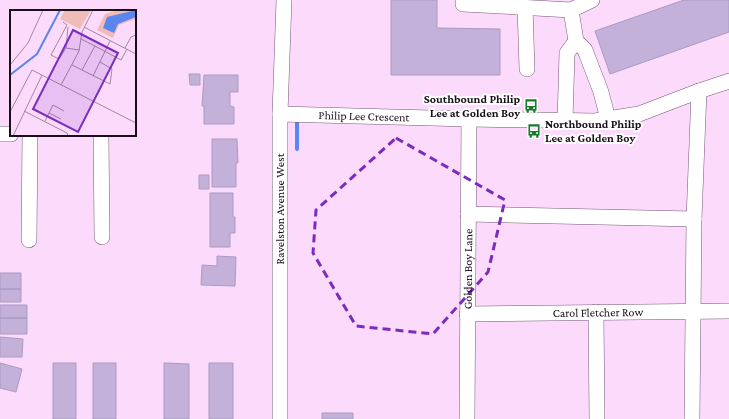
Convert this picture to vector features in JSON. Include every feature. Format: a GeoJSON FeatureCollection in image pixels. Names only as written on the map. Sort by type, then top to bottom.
{"type":"FeatureCollection","features":[{"type":"Feature","properties":{"kind":"street","name":"Ravelston Avenue West"},"geometry":{"type":"LineString","coordinates":[[280,419],[280,114],[284,0]]}},
{"type":"Feature","properties":{"kind":"street"},"geometry":{"type":"LineString","coordinates":[[463,0],[463,4],[571,10],[592,0]]}},
{"type":"Feature","properties":{"kind":"street"},"geometry":{"type":"LineString","coordinates":[[525,7],[527,70]]}},
{"type":"Feature","properties":{"kind":"street"},"geometry":{"type":"LineString","coordinates":[[571,10],[576,41],[584,50],[601,92],[608,119]]}},
{"type":"Feature","properties":{"kind":"street"},"geometry":{"type":"LineString","coordinates":[[565,121],[567,53],[576,41]]}},
{"type":"Feature","properties":{"kind":"street","name":"Philip Lee Crescent"},"geometry":{"type":"LineString","coordinates":[[280,114],[565,121],[595,120],[640,114],[729,81]]}},
{"type":"Feature","properties":{"kind":"street"},"geometry":{"type":"LineString","coordinates":[[692,419],[694,219],[699,91]]}},
{"type":"Feature","properties":{"kind":"street","name":"Golden Boy Lane"},"geometry":{"type":"LineString","coordinates":[[467,419],[468,119]]}},
{"type":"Feature","properties":{"kind":"street"},"geometry":{"type":"LineString","coordinates":[[29,240],[30,136]]}},
{"type":"Feature","properties":{"kind":"street"},"geometry":{"type":"LineString","coordinates":[[101,136],[102,237]]}},
{"type":"Feature","properties":{"kind":"street"},"geometry":{"type":"LineString","coordinates":[[468,214],[694,219]]}},
{"type":"Feature","properties":{"kind":"street","name":"Carol Fletcher Row"},"geometry":{"type":"LineString","coordinates":[[467,314],[729,311]]}},
{"type":"Feature","properties":{"kind":"street"},"geometry":{"type":"LineString","coordinates":[[596,312],[597,419]]}},
{"type":"Feature","properties":{"kind":"highlighted area"},"geometry":{"type":"Polygon","coordinates":[[[396,138],[505,200],[488,272],[433,334],[356,326],[313,253],[316,210],[396,138]]]}},
{"type":"Feature","properties":{"kind":"building"},"geometry":{"type":"Polygon","coordinates":[[[391,0],[437,0],[437,28],[500,29],[500,75],[391,75],[391,0]]]}},
{"type":"Feature","properties":{"kind":"building"},"geometry":{"type":"Polygon","coordinates":[[[684,0],[729,0],[729,32],[610,74],[595,31],[684,0]]]}},
{"type":"Feature","properties":{"kind":"building"},"geometry":{"type":"Polygon","coordinates":[[[189,74],[200,74],[200,85],[190,85],[189,74]]]}},
{"type":"Feature","properties":{"kind":"building"},"geometry":{"type":"Polygon","coordinates":[[[204,75],[238,75],[238,92],[230,92],[230,106],[234,107],[234,124],[204,124],[204,106],[202,106],[204,75]]]}},
{"type":"Feature","properties":{"kind":"building"},"geometry":{"type":"Polygon","coordinates":[[[212,139],[237,139],[238,163],[236,163],[236,187],[212,187],[212,139]]]}},
{"type":"Feature","properties":{"kind":"building"},"geometry":{"type":"Polygon","coordinates":[[[199,175],[209,175],[209,189],[199,189],[199,175]]]}},
{"type":"Feature","properties":{"kind":"building"},"geometry":{"type":"Polygon","coordinates":[[[210,193],[233,193],[235,233],[230,233],[230,247],[210,247],[210,193]]]}},
{"type":"Feature","properties":{"kind":"building"},"geometry":{"type":"Polygon","coordinates":[[[217,256],[236,257],[235,286],[201,285],[202,265],[217,266],[217,256]]]}},
{"type":"Feature","properties":{"kind":"building"},"geometry":{"type":"Polygon","coordinates":[[[0,273],[21,273],[21,289],[0,289],[0,273]]]}},
{"type":"Feature","properties":{"kind":"building"},"geometry":{"type":"Polygon","coordinates":[[[0,289],[21,289],[21,302],[0,302],[0,289]]]}},
{"type":"Feature","properties":{"kind":"building"},"geometry":{"type":"Polygon","coordinates":[[[0,305],[27,305],[27,318],[0,318],[0,305]]]}},
{"type":"Feature","properties":{"kind":"building"},"geometry":{"type":"Polygon","coordinates":[[[0,318],[27,318],[27,334],[0,334],[0,318]]]}},
{"type":"Feature","properties":{"kind":"building"},"geometry":{"type":"Polygon","coordinates":[[[0,337],[23,339],[22,357],[0,357],[0,337]]]}},
{"type":"Feature","properties":{"kind":"building"},"geometry":{"type":"Polygon","coordinates":[[[0,363],[22,369],[16,392],[0,388],[0,363]]]}},
{"type":"Feature","properties":{"kind":"building"},"geometry":{"type":"Polygon","coordinates":[[[53,363],[76,363],[76,419],[53,419],[53,363]]]}},
{"type":"Feature","properties":{"kind":"building"},"geometry":{"type":"Polygon","coordinates":[[[93,363],[116,363],[116,419],[93,419],[93,363]]]}},
{"type":"Feature","properties":{"kind":"building"},"geometry":{"type":"Polygon","coordinates":[[[164,363],[189,364],[189,419],[164,419],[164,363]]]}},
{"type":"Feature","properties":{"kind":"building"},"geometry":{"type":"Polygon","coordinates":[[[209,363],[233,363],[233,419],[209,419],[209,363]]]}},
{"type":"Feature","properties":{"kind":"building"},"geometry":{"type":"Polygon","coordinates":[[[322,413],[353,413],[353,419],[322,419],[322,413]]]}},
{"type":"Feature","properties":{"kind":"waterway"},"geometry":{"type":"LineString","coordinates":[[297,121],[297,149]]}},
{"type":"Feature","properties":{"kind":"place","name":"Southbound Philip Lee at Golden Boy"},"geometry":{"type":"Point","coordinates":[531,106]}},
{"type":"Feature","properties":{"kind":"place","name":"Northbound Philip Lee at Golden Boy"},"geometry":{"type":"Point","coordinates":[534,131]}}]}
